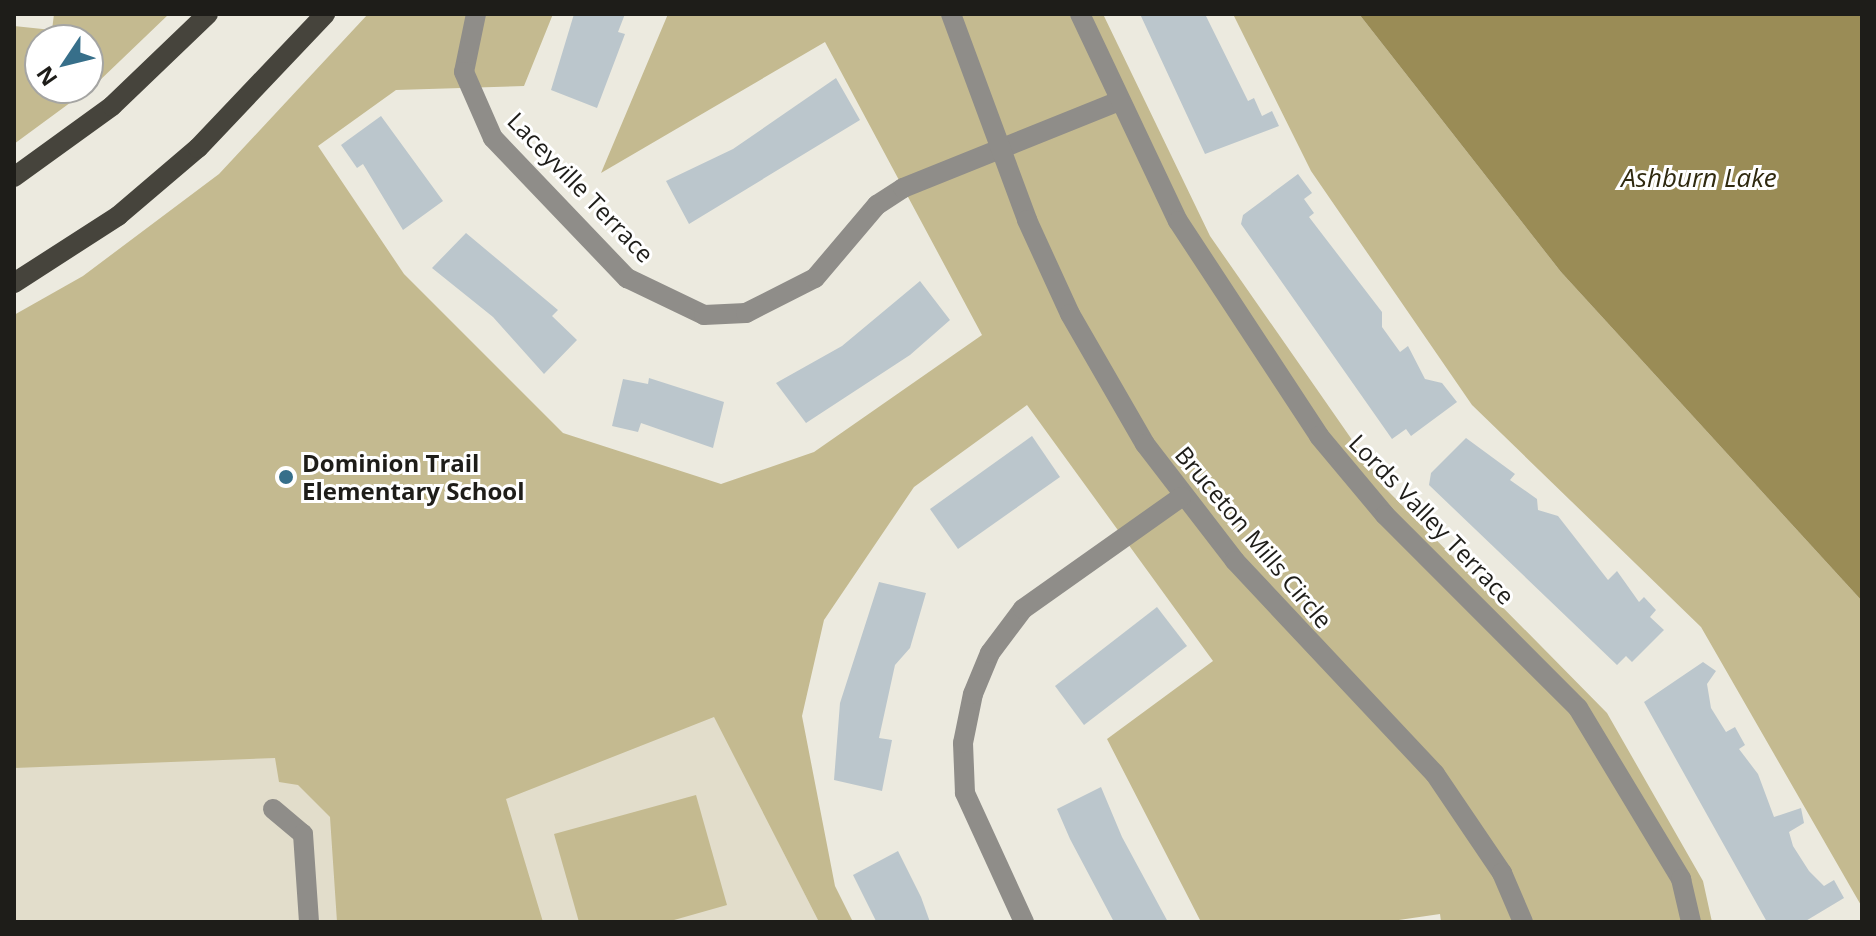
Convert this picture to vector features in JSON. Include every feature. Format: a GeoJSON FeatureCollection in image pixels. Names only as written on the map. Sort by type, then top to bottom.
{"type":"FeatureCollection","features":[{"type":"Feature","properties":{"kind":"main road"},"geometry":{"type":"LineString","coordinates":[[14,177],[112,106],[208,14]]}},
{"type":"Feature","properties":{"kind":"main road"},"geometry":{"type":"LineString","coordinates":[[14,283],[118,216],[198,148],[325,14]]}},
{"type":"Feature","properties":{"kind":"street","name":"Laceyville Terrace"},"geometry":{"type":"LineString","coordinates":[[476,14],[464,72],[493,138],[627,278],[704,315],[746,313],[780,300],[835,258],[877,205],[999,150],[1117,102]]}},
{"type":"Feature","properties":{"kind":"street","name":"Bruceton Mills Circle"},"geometry":{"type":"LineString","coordinates":[[951,14],[999,150],[1083,338],[1181,497],[1340,679],[1435,774],[1502,873],[1523,922]]}},
{"type":"Feature","properties":{"kind":"street","name":"Lords Valley Terrace"},"geometry":{"type":"LineString","coordinates":[[1080,14],[1117,102],[1197,254],[1319,436],[1385,515],[1578,708],[1681,879],[1691,922]]}},
{"type":"Feature","properties":{"kind":"street"},"geometry":{"type":"LineString","coordinates":[[1024,922],[965,793],[963,743],[973,694],[990,653],[1023,609],[1181,497]]}},
{"type":"Feature","properties":{"kind":"street"},"geometry":{"type":"LineString","coordinates":[[273,809],[303,834],[309,922]]}},
{"type":"Feature","properties":{"kind":"shaded area"},"geometry":{"type":"Polygon","coordinates":[[[54,14],[169,14],[104,76],[104,24],[53,24],[54,14]]]}},
{"type":"Feature","properties":{"kind":"shaded area"},"geometry":{"type":"Polygon","coordinates":[[[368,14],[553,14],[524,86],[396,90],[318,146],[404,274],[563,433],[721,484],[814,452],[982,335],[825,42],[601,173],[668,14],[1103,14],[1210,236],[1387,490],[1607,713],[1703,881],[1712,922],[1441,922],[1440,914],[1385,922],[1201,922],[1107,739],[1213,661],[1027,405],[914,487],[824,620],[802,716],[835,886],[853,922],[819,922],[714,717],[506,799],[543,922],[337,922],[330,817],[298,785],[279,782],[275,758],[14,768],[14,315],[83,276],[219,174],[368,14]]]}},
{"type":"Feature","properties":{"kind":"shaded area"},"geometry":{"type":"Polygon","coordinates":[[[1233,14],[1359,14],[1561,272],[1862,601],[1862,907],[1701,627],[1472,405],[1311,171],[1233,14]]]}},
{"type":"Feature","properties":{"kind":"shaded area"},"geometry":{"type":"Polygon","coordinates":[[[14,26],[24,27],[24,104],[68,104],[14,144],[14,26]]]}},
{"type":"Feature","properties":{"kind":"shaded area","name":"Dominion Trail Elementary School"},"geometry":{"type":"Polygon","coordinates":[[[14,357],[654,598],[819,922],[14,922],[14,357]]]}},
{"type":"Feature","properties":{"kind":"shaded area"},"geometry":{"type":"Polygon","coordinates":[[[696,795],[727,905],[667,922],[579,922],[554,834],[696,795]]]}},
{"type":"Feature","properties":{"kind":"water","name":"Ashburn Lake"},"geometry":{"type":"Polygon","coordinates":[[[1359,14],[1862,14],[1862,601],[1561,272],[1359,14]]]}},
{"type":"Feature","properties":{"kind":"building"},"geometry":{"type":"Polygon","coordinates":[[[574,14],[625,14],[618,32],[625,34],[597,108],[551,90],[574,14]]]}},
{"type":"Feature","properties":{"kind":"building"},"geometry":{"type":"Polygon","coordinates":[[[1140,14],[1205,14],[1248,101],[1254,98],[1262,116],[1272,111],[1279,126],[1205,154],[1140,14]]]}},
{"type":"Feature","properties":{"kind":"building"},"geometry":{"type":"Polygon","coordinates":[[[836,78],[860,120],[689,224],[666,181],[733,149],[836,78]]]}},
{"type":"Feature","properties":{"kind":"building"},"geometry":{"type":"Polygon","coordinates":[[[381,116],[443,201],[403,230],[363,164],[357,168],[341,145],[381,116]]]}},
{"type":"Feature","properties":{"kind":"building"},"geometry":{"type":"Polygon","coordinates":[[[1298,174],[1312,193],[1304,199],[1314,213],[1309,217],[1382,312],[1382,327],[1400,352],[1408,346],[1425,379],[1442,383],[1457,402],[1411,436],[1406,429],[1392,439],[1241,224],[1243,215],[1298,174]]]}},
{"type":"Feature","properties":{"kind":"building"},"geometry":{"type":"Polygon","coordinates":[[[466,233],[558,310],[552,316],[577,340],[544,374],[493,317],[432,268],[466,233]]]}},
{"type":"Feature","properties":{"kind":"building"},"geometry":{"type":"Polygon","coordinates":[[[920,281],[950,320],[910,355],[806,423],[776,383],[842,346],[920,281]]]}},
{"type":"Feature","properties":{"kind":"building"},"geometry":{"type":"Polygon","coordinates":[[[649,378],[724,402],[713,448],[641,423],[638,432],[612,426],[623,379],[648,384],[649,378]]]}},
{"type":"Feature","properties":{"kind":"building"},"geometry":{"type":"Polygon","coordinates":[[[1032,436],[1060,477],[958,549],[930,509],[1032,436]]]}},
{"type":"Feature","properties":{"kind":"building"},"geometry":{"type":"Polygon","coordinates":[[[1466,438],[1515,474],[1510,480],[1537,499],[1538,510],[1558,516],[1608,580],[1617,571],[1639,602],[1644,597],[1656,610],[1650,617],[1664,630],[1632,662],[1626,656],[1617,665],[1429,485],[1431,473],[1466,438]]]}},
{"type":"Feature","properties":{"kind":"building"},"geometry":{"type":"Polygon","coordinates":[[[879,582],[926,593],[910,648],[895,665],[879,738],[892,740],[882,791],[834,780],[840,703],[879,582]]]}},
{"type":"Feature","properties":{"kind":"building"},"geometry":{"type":"Polygon","coordinates":[[[1157,607],[1187,646],[1084,725],[1055,686],[1157,607]]]}},
{"type":"Feature","properties":{"kind":"building"},"geometry":{"type":"Polygon","coordinates":[[[1703,662],[1716,671],[1707,684],[1711,708],[1726,732],[1735,727],[1745,745],[1739,749],[1758,774],[1774,817],[1801,808],[1804,823],[1789,832],[1793,846],[1809,871],[1824,886],[1834,880],[1844,898],[1804,922],[1767,922],[1644,702],[1703,662]]]}},
{"type":"Feature","properties":{"kind":"building"},"geometry":{"type":"Polygon","coordinates":[[[1101,787],[1122,837],[1168,922],[1114,922],[1070,839],[1057,809],[1101,787]]]}},
{"type":"Feature","properties":{"kind":"building"},"geometry":{"type":"Polygon","coordinates":[[[898,851],[930,922],[876,921],[853,875],[898,851]]]}},
{"type":"Feature","properties":{"kind":"place","name":"Dominion Trail Elementary School"},"geometry":{"type":"Point","coordinates":[286,477]}}]}
